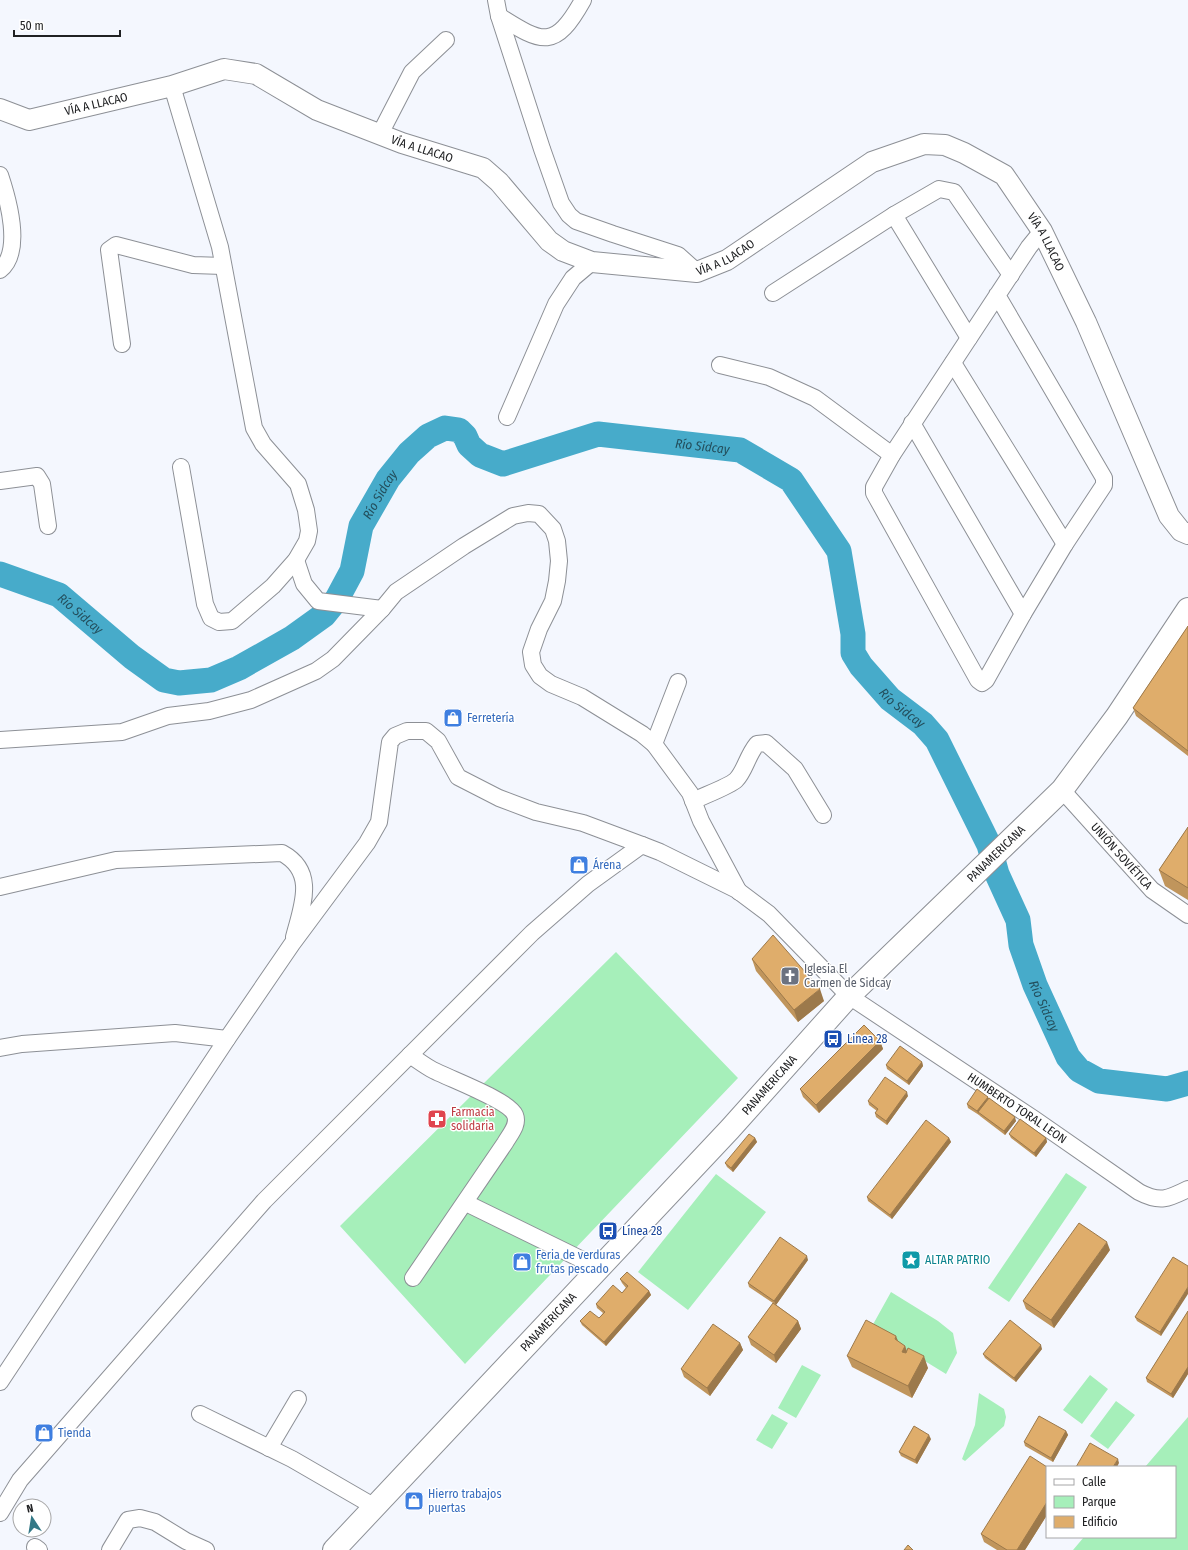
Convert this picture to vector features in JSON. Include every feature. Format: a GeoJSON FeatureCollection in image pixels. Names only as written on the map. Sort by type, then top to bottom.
{"type":"FeatureCollection","features":[{"type":"Feature","properties":{"kind":"main road","name":"PANAMERICANA"},"geometry":{"type":"LineString","coordinates":[[334,1550],[730,1129],[849,996],[1062,790],[1117,716],[1188,609]]}},
{"type":"Feature","properties":{"kind":"street"},"geometry":{"type":"LineString","coordinates":[[496,0],[499,16],[542,149],[561,203],[568,214],[576,221],[605,232],[678,255],[697,272]]}},
{"type":"Feature","properties":{"kind":"street"},"geometry":{"type":"LineString","coordinates":[[499,16],[527,33],[543,38],[551,37],[558,34],[572,21],[583,0]]}},
{"type":"Feature","properties":{"kind":"street"},"geometry":{"type":"LineString","coordinates":[[380,134],[412,72],[446,40]]}},
{"type":"Feature","properties":{"kind":"street","name":"VÍA A LLACAO"},"geometry":{"type":"LineString","coordinates":[[0,109],[29,120],[172,86],[224,69],[256,74],[317,110],[402,143],[483,168],[499,182],[548,241],[563,251],[592,262],[697,272],[727,260],[872,162],[924,144],[945,145],[951,147],[964,152],[1004,176],[1042,231],[1086,322],[1169,516],[1181,531],[1188,534]]}},
{"type":"Feature","properties":{"kind":"street"},"geometry":{"type":"LineString","coordinates":[[172,86],[220,247],[254,428],[263,444],[298,484],[306,510],[309,531],[307,541],[296,560],[273,586],[232,620],[219,622],[211,618],[205,604],[181,467]]}},
{"type":"Feature","properties":{"kind":"street"},"geometry":{"type":"LineString","coordinates":[[0,176],[12,228],[13,243],[9,259],[0,270]]}},
{"type":"Feature","properties":{"kind":"street"},"geometry":{"type":"LineString","coordinates":[[773,293],[894,215],[940,189],[954,192],[1011,274]]}},
{"type":"Feature","properties":{"kind":"street"},"geometry":{"type":"LineString","coordinates":[[894,215],[969,338]]}},
{"type":"Feature","properties":{"kind":"street"},"geometry":{"type":"LineString","coordinates":[[997,295],[1104,478],[1104,484],[1065,544],[986,680],[982,683],[978,680],[874,492],[876,482],[912,423],[953,363],[997,295],[1011,274],[1042,231]]}},
{"type":"Feature","properties":{"kind":"street"},"geometry":{"type":"LineString","coordinates":[[122,344],[109,250],[116,245],[193,266],[223,266]]}},
{"type":"Feature","properties":{"kind":"street"},"geometry":{"type":"LineString","coordinates":[[507,417],[556,304],[573,278],[592,262]]}},
{"type":"Feature","properties":{"kind":"street"},"geometry":{"type":"LineString","coordinates":[[953,363],[1065,544]]}},
{"type":"Feature","properties":{"kind":"street"},"geometry":{"type":"LineString","coordinates":[[720,365],[769,377],[815,398],[892,455]]}},
{"type":"Feature","properties":{"kind":"street"},"geometry":{"type":"LineString","coordinates":[[912,423],[1023,614]]}},
{"type":"Feature","properties":{"kind":"street"},"geometry":{"type":"LineString","coordinates":[[0,481],[37,476],[42,484],[48,526]]}},
{"type":"Feature","properties":{"kind":"street"},"geometry":{"type":"LineString","coordinates":[[0,740],[122,732],[168,716],[209,711],[251,700],[316,671],[333,659],[382,609],[396,592],[491,529],[513,516],[528,512],[539,514],[553,529],[557,541],[559,561],[553,601],[539,629],[531,652],[533,665],[540,676],[551,684],[582,698],[642,734],[654,744],[690,793],[712,842],[739,892]]}},
{"type":"Feature","properties":{"kind":"street"},"geometry":{"type":"LineString","coordinates":[[296,560],[304,584],[318,601],[382,609]]}},
{"type":"Feature","properties":{"kind":"street"},"geometry":{"type":"LineString","coordinates":[[654,744],[678,682]]}},
{"type":"Feature","properties":{"kind":"street","name":"HUMBERTO TORAL LEON"},"geometry":{"type":"LineString","coordinates":[[0,1382],[227,1039],[292,944],[367,844],[379,822],[390,742],[395,736],[407,731],[426,731],[432,735],[447,755],[458,777],[499,798],[536,812],[583,823],[660,852],[739,892],[769,914],[849,996],[1034,1119],[1139,1192],[1153,1199],[1165,1199],[1188,1189]]}},
{"type":"Feature","properties":{"kind":"street"},"geometry":{"type":"LineString","coordinates":[[694,801],[735,781],[741,772],[749,753],[757,744],[766,743],[795,769],[823,815]]}},
{"type":"Feature","properties":{"kind":"street","name":"UNIÓN SOVIÉTICA"},"geometry":{"type":"LineString","coordinates":[[1062,790],[1152,890],[1188,915]]}},
{"type":"Feature","properties":{"kind":"street"},"geometry":{"type":"LineString","coordinates":[[0,1513],[20,1480],[264,1201],[532,933],[588,884],[642,845]]}},
{"type":"Feature","properties":{"kind":"street"},"geometry":{"type":"LineString","coordinates":[[0,886],[116,860],[282,853],[292,858],[300,868],[306,891],[292,944]]}},
{"type":"Feature","properties":{"kind":"street"},"geometry":{"type":"LineString","coordinates":[[0,1048],[22,1044],[175,1033],[227,1039]]}},
{"type":"Feature","properties":{"kind":"street"},"geometry":{"type":"LineString","coordinates":[[410,1055],[431,1069],[494,1099],[514,1113],[515,1127],[466,1203],[413,1278]]}},
{"type":"Feature","properties":{"kind":"street"},"geometry":{"type":"LineString","coordinates":[[466,1203],[599,1268]]}},
{"type":"Feature","properties":{"kind":"street"},"geometry":{"type":"LineString","coordinates":[[269,1448],[298,1399]]}},
{"type":"Feature","properties":{"kind":"street"},"geometry":{"type":"LineString","coordinates":[[200,1414],[292,1459],[375,1506]]}},
{"type":"Feature","properties":{"kind":"street"},"geometry":{"type":"LineString","coordinates":[[110,1550],[128,1520],[140,1518],[155,1522],[186,1541],[206,1550]]}},
{"type":"Feature","properties":{"kind":"green space"},"geometry":{"type":"Polygon","coordinates":[[[616,952],[738,1078],[465,1364],[340,1226],[616,952]]]}},
{"type":"Feature","properties":{"kind":"green space"},"geometry":{"type":"Polygon","coordinates":[[[1066,1173],[1087,1187],[1009,1302],[988,1288],[1066,1173]]]}},
{"type":"Feature","properties":{"kind":"green space"},"geometry":{"type":"Polygon","coordinates":[[[716,1174],[766,1212],[688,1310],[638,1272],[716,1174]]]}},
{"type":"Feature","properties":{"kind":"green space"},"geometry":{"type":"Polygon","coordinates":[[[891,1292],[938,1321],[953,1333],[957,1353],[946,1374],[871,1328],[891,1292]]]}},
{"type":"Feature","properties":{"kind":"green space"},"geometry":{"type":"Polygon","coordinates":[[[802,1365],[821,1375],[796,1418],[778,1408],[802,1365]]]}},
{"type":"Feature","properties":{"kind":"green space"},"geometry":{"type":"Polygon","coordinates":[[[1090,1375],[1108,1389],[1082,1424],[1063,1410],[1090,1375]]]}},
{"type":"Feature","properties":{"kind":"green space"},"geometry":{"type":"Polygon","coordinates":[[[979,1393],[1004,1409],[1006,1417],[1004,1426],[965,1461],[962,1459],[975,1425],[979,1393]]]}},
{"type":"Feature","properties":{"kind":"green space"},"geometry":{"type":"Polygon","coordinates":[[[1116,1401],[1135,1415],[1108,1449],[1090,1436],[1116,1401]]]}},
{"type":"Feature","properties":{"kind":"green space"},"geometry":{"type":"Polygon","coordinates":[[[772,1414],[788,1423],[772,1449],[756,1440],[772,1414]]]}},
{"type":"Feature","properties":{"kind":"green space"},"geometry":{"type":"Polygon","coordinates":[[[1188,1417],[1188,1550],[1073,1550],[1083,1538],[1176,1538],[1176,1466],[1146,1466],[1188,1417]]]}},
{"type":"Feature","properties":{"kind":"building"},"geometry":{"type":"Polygon","coordinates":[[[1188,626],[1188,751],[1133,708],[1188,626]]]}},
{"type":"Feature","properties":{"kind":"building"},"geometry":{"type":"Polygon","coordinates":[[[1188,827],[1188,888],[1159,870],[1188,827]]]}},
{"type":"Feature","properties":{"kind":"building"},"geometry":{"type":"Polygon","coordinates":[[[773,935],[820,989],[794,1010],[752,959],[773,935]]]}},
{"type":"Feature","properties":{"kind":"building"},"geometry":{"type":"Polygon","coordinates":[[[864,1025],[880,1041],[816,1105],[800,1089],[864,1025]]]}},
{"type":"Feature","properties":{"kind":"building"},"geometry":{"type":"Polygon","coordinates":[[[900,1046],[922,1062],[907,1081],[886,1065],[900,1046]]]}},
{"type":"Feature","properties":{"kind":"building"},"geometry":{"type":"Polygon","coordinates":[[[885,1077],[907,1092],[886,1121],[875,1113],[878,1109],[868,1101],[885,1077]]]}},
{"type":"Feature","properties":{"kind":"building"},"geometry":{"type":"Polygon","coordinates":[[[977,1089],[988,1097],[977,1111],[967,1104],[977,1089]]]}},
{"type":"Feature","properties":{"kind":"building"},"geometry":{"type":"Polygon","coordinates":[[[989,1098],[1015,1117],[1004,1131],[978,1112],[989,1098]]]}},
{"type":"Feature","properties":{"kind":"building"},"geometry":{"type":"Polygon","coordinates":[[[1020,1119],[1046,1138],[1034,1153],[1009,1134],[1020,1119]]]}},
{"type":"Feature","properties":{"kind":"building"},"geometry":{"type":"Polygon","coordinates":[[[926,1120],[949,1138],[890,1215],[867,1197],[926,1120]]]}},
{"type":"Feature","properties":{"kind":"building"},"geometry":{"type":"Polygon","coordinates":[[[749,1134],[755,1138],[731,1168],[725,1163],[749,1134]]]}},
{"type":"Feature","properties":{"kind":"building"},"geometry":{"type":"Polygon","coordinates":[[[1079,1223],[1107,1242],[1051,1320],[1023,1301],[1079,1223]]]}},
{"type":"Feature","properties":{"kind":"building"},"geometry":{"type":"Polygon","coordinates":[[[780,1237],[807,1256],[774,1301],[748,1283],[780,1237]]]}},
{"type":"Feature","properties":{"kind":"building"},"geometry":{"type":"Polygon","coordinates":[[[1173,1257],[1188,1266],[1188,1287],[1160,1332],[1135,1317],[1173,1257]]]}},
{"type":"Feature","properties":{"kind":"building"},"geometry":{"type":"Polygon","coordinates":[[[627,1272],[649,1291],[604,1342],[580,1321],[590,1311],[599,1318],[605,1312],[596,1304],[613,1285],[622,1293],[628,1286],[620,1279],[627,1272]]]}},
{"type":"Feature","properties":{"kind":"building"},"geometry":{"type":"Polygon","coordinates":[[[773,1303],[798,1321],[774,1355],[748,1337],[773,1303]]]}},
{"type":"Feature","properties":{"kind":"building"},"geometry":{"type":"Polygon","coordinates":[[[1188,1311],[1188,1367],[1171,1394],[1146,1378],[1188,1311]]]}},
{"type":"Feature","properties":{"kind":"building"},"geometry":{"type":"Polygon","coordinates":[[[866,1320],[896,1336],[895,1339],[905,1346],[902,1352],[906,1353],[908,1348],[924,1356],[908,1386],[847,1356],[866,1320]]]}},
{"type":"Feature","properties":{"kind":"building"},"geometry":{"type":"Polygon","coordinates":[[[1010,1320],[1041,1345],[1014,1378],[983,1354],[1010,1320]]]}},
{"type":"Feature","properties":{"kind":"building"},"geometry":{"type":"Polygon","coordinates":[[[713,1324],[740,1343],[707,1388],[681,1369],[713,1324]]]}},
{"type":"Feature","properties":{"kind":"building"},"geometry":{"type":"Polygon","coordinates":[[[1039,1416],[1066,1431],[1051,1458],[1024,1442],[1039,1416]]]}},
{"type":"Feature","properties":{"kind":"building"},"geometry":{"type":"Polygon","coordinates":[[[914,1426],[929,1435],[915,1460],[899,1452],[914,1426]]]}},
{"type":"Feature","properties":{"kind":"building"},"geometry":{"type":"Polygon","coordinates":[[[1090,1443],[1118,1459],[1114,1466],[1077,1466],[1090,1443]]]}},
{"type":"Feature","properties":{"kind":"building"},"geometry":{"type":"Polygon","coordinates":[[[1030,1456],[1046,1466],[1046,1504],[1017,1550],[1007,1550],[981,1534],[1030,1456]]]}},
{"type":"Feature","properties":{"kind":"building"},"geometry":{"type":"Polygon","coordinates":[[[908,1545],[913,1550],[904,1550],[908,1545]]]}},
{"type":"Feature","properties":{"kind":"waterway","name":"Río Sidcay"},"geometry":{"type":"LineString","coordinates":[[0,574],[59,595],[132,657],[164,680],[179,683],[211,680],[239,668],[292,638],[324,615],[337,599],[352,571],[361,526],[388,479],[409,453],[428,436],[445,428],[459,430],[465,436],[469,445],[480,455],[503,464],[598,434],[740,450],[791,480],[839,551],[853,634],[853,653],[861,666],[890,699],[923,724],[937,740],[989,845],[997,874],[1018,920],[1021,945],[1035,985],[1068,1057],[1079,1070],[1099,1081],[1167,1089],[1188,1083]]}},
{"type":"Feature","properties":{"kind":"place","name":"Ferretería"},"geometry":{"type":"Point","coordinates":[453,718]}},
{"type":"Feature","properties":{"kind":"place","name":"Árena"},"geometry":{"type":"Point","coordinates":[579,865]}},
{"type":"Feature","properties":{"kind":"place","name":"Iglesia El Carmen de Sidcay"},"geometry":{"type":"Point","coordinates":[790,976]}},
{"type":"Feature","properties":{"kind":"place","name":"Linea 28"},"geometry":{"type":"Point","coordinates":[833,1039]}},
{"type":"Feature","properties":{"kind":"place","name":"Farmacia solidaria"},"geometry":{"type":"Point","coordinates":[437,1119]}},
{"type":"Feature","properties":{"kind":"place","name":"Línea 28"},"geometry":{"type":"Point","coordinates":[608,1231]}},
{"type":"Feature","properties":{"kind":"place","name":"ALTAR PATRIO"},"geometry":{"type":"Point","coordinates":[911,1260]}},
{"type":"Feature","properties":{"kind":"place","name":"Feria de verduras frutas pescado"},"geometry":{"type":"Point","coordinates":[522,1262]}},
{"type":"Feature","properties":{"kind":"place","name":"Tienda"},"geometry":{"type":"Point","coordinates":[44,1433]}},
{"type":"Feature","properties":{"kind":"place","name":"Hierro trabajos puertas"},"geometry":{"type":"Point","coordinates":[414,1501]}}]}
